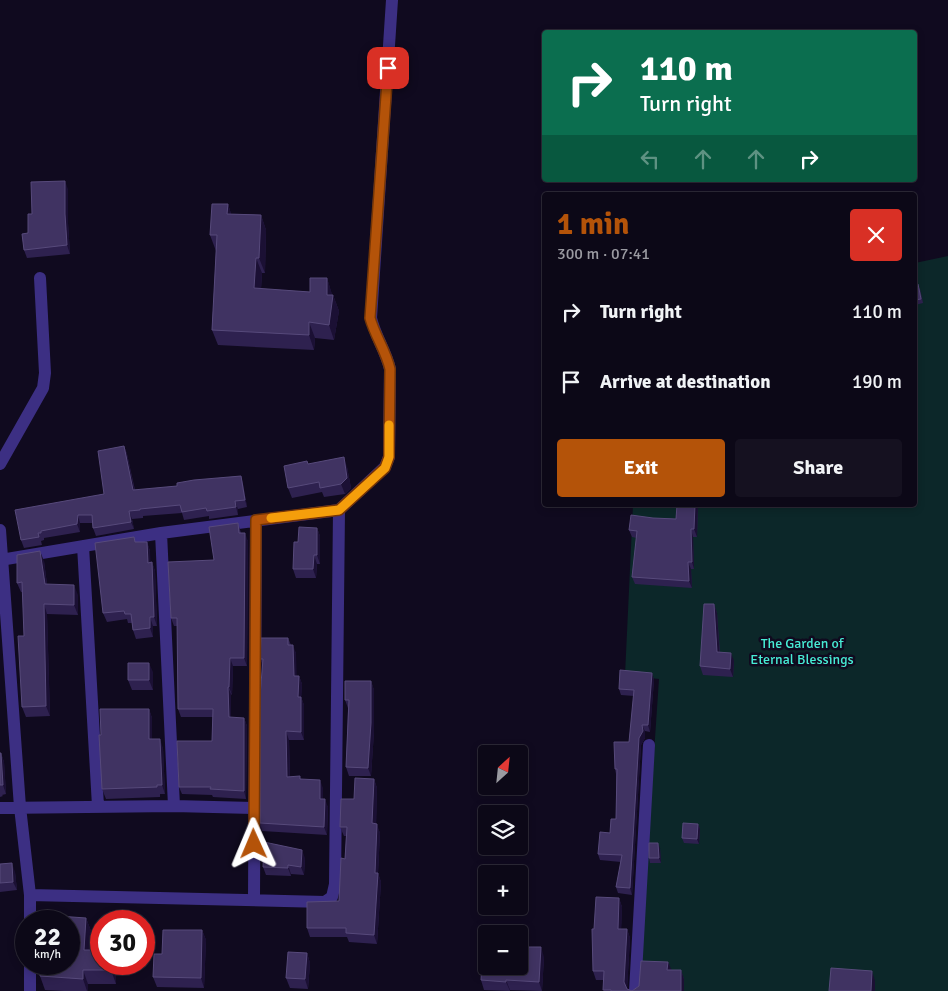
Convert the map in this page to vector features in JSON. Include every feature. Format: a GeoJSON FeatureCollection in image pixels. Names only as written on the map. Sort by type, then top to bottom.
{"type":"FeatureCollection","features":[{"type":"Feature","properties":{"kind":"street"},"geometry":{"type":"LineString","coordinates":[[2,560],[161,533],[339,510],[385,468],[389,457],[390,369],[387,355],[373,330],[370,318],[392,0]]}},
{"type":"Feature","properties":{"kind":"street"},"geometry":{"type":"LineString","coordinates":[[0,464],[42,388],[44,373],[40,278]]}},
{"type":"Feature","properties":{"kind":"street"},"geometry":{"type":"LineString","coordinates":[[30,895],[325,902],[332,897],[334,884],[339,510]]}},
{"type":"Feature","properties":{"kind":"street"},"geometry":{"type":"LineString","coordinates":[[254,899],[256,520]]}},
{"type":"Feature","properties":{"kind":"street"},"geometry":{"type":"LineString","coordinates":[[0,530],[20,807],[30,910]]}},
{"type":"Feature","properties":{"kind":"street"},"geometry":{"type":"LineString","coordinates":[[161,533],[174,806]]}},
{"type":"Feature","properties":{"kind":"street"},"geometry":{"type":"LineString","coordinates":[[83,546],[98,806]]}},
{"type":"Feature","properties":{"kind":"street"},"geometry":{"type":"LineString","coordinates":[[635,991],[649,745]]}},
{"type":"Feature","properties":{"kind":"street"},"geometry":{"type":"LineString","coordinates":[[0,808],[174,806],[253,808]]}},
{"type":"Feature","properties":{"kind":"street"},"geometry":{"type":"LineString","coordinates":[[30,975],[30,991]]}},
{"type":"Feature","properties":{"kind":"green space","name":"The Garden of Eternal Blessings"},"geometry":{"type":"Polygon","coordinates":[[[948,256],[948,991],[638,991],[659,679],[625,675],[633,507],[917,507],[917,263],[948,256]]]}},
{"type":"Feature","properties":{"kind":"building"},"geometry":{"type":"Polygon","coordinates":[[[65,181],[67,245],[24,250],[22,234],[28,233],[28,214],[32,214],[31,182],[65,181]]]}},
{"type":"Feature","properties":{"kind":"building"},"geometry":{"type":"Polygon","coordinates":[[[212,204],[228,204],[227,214],[261,215],[259,258],[256,258],[254,288],[310,292],[310,278],[327,278],[327,295],[333,295],[329,325],[309,322],[309,335],[212,330],[217,235],[210,235],[212,204]]]}},
{"type":"Feature","properties":{"kind":"building"},"geometry":{"type":"Polygon","coordinates":[[[917,284],[921,299],[917,300],[917,284]]]}},
{"type":"Feature","properties":{"kind":"building"},"geometry":{"type":"Polygon","coordinates":[[[124,446],[133,490],[177,486],[177,483],[194,480],[241,476],[245,500],[235,501],[236,507],[207,511],[206,508],[182,512],[180,505],[129,511],[131,522],[93,528],[92,515],[78,515],[77,524],[41,531],[41,533],[38,533],[39,537],[21,540],[15,510],[104,494],[98,451],[124,446]]]}},
{"type":"Feature","properties":{"kind":"building"},"geometry":{"type":"Polygon","coordinates":[[[344,457],[347,478],[341,484],[320,488],[319,482],[288,488],[284,466],[307,461],[308,464],[344,457]]]}},
{"type":"Feature","properties":{"kind":"building"},"geometry":{"type":"Polygon","coordinates":[[[677,507],[695,507],[694,529],[691,529],[692,562],[688,562],[689,581],[632,577],[637,531],[629,530],[631,515],[676,519],[677,507]]]}},
{"type":"Feature","properties":{"kind":"building"},"geometry":{"type":"Polygon","coordinates":[[[238,523],[239,533],[245,533],[244,658],[230,658],[228,687],[229,717],[244,718],[244,791],[210,789],[211,787],[179,787],[177,741],[212,741],[213,709],[178,709],[177,618],[171,618],[168,562],[214,560],[209,527],[238,523]]]}},
{"type":"Feature","properties":{"kind":"building"},"geometry":{"type":"Polygon","coordinates":[[[299,527],[317,528],[317,555],[314,555],[313,569],[293,569],[294,542],[298,542],[299,527]]]}},
{"type":"Feature","properties":{"kind":"building"},"geometry":{"type":"Polygon","coordinates":[[[134,537],[135,542],[147,542],[148,563],[152,562],[154,617],[150,617],[150,628],[133,630],[131,614],[125,614],[124,611],[103,613],[95,543],[134,537]]]}},
{"type":"Feature","properties":{"kind":"building"},"geometry":{"type":"Polygon","coordinates":[[[40,551],[45,584],[74,585],[74,605],[44,604],[46,706],[22,707],[18,636],[24,636],[22,582],[17,583],[17,555],[40,551]]]}},
{"type":"Feature","properties":{"kind":"building"},"geometry":{"type":"Polygon","coordinates":[[[704,604],[714,604],[717,652],[731,653],[730,669],[700,666],[704,604]]]}},
{"type":"Feature","properties":{"kind":"building"},"geometry":{"type":"Polygon","coordinates":[[[261,638],[288,638],[288,645],[293,645],[294,676],[299,676],[298,697],[301,697],[301,732],[286,731],[287,777],[300,776],[300,779],[320,780],[320,799],[325,799],[324,827],[260,823],[260,696],[263,659],[260,659],[261,638]]]}},
{"type":"Feature","properties":{"kind":"building"},"geometry":{"type":"Polygon","coordinates":[[[128,663],[149,663],[149,680],[128,680],[128,663]]]}},
{"type":"Feature","properties":{"kind":"building"},"geometry":{"type":"Polygon","coordinates":[[[620,670],[652,673],[648,725],[642,725],[643,731],[639,738],[630,888],[616,887],[622,855],[598,854],[600,832],[610,833],[611,819],[616,819],[617,769],[615,769],[614,742],[629,742],[634,690],[619,689],[620,670]]]}},
{"type":"Feature","properties":{"kind":"building"},"geometry":{"type":"Polygon","coordinates":[[[345,681],[371,681],[368,768],[346,767],[349,700],[345,700],[345,681]]]}},
{"type":"Feature","properties":{"kind":"building"},"geometry":{"type":"Polygon","coordinates":[[[100,709],[149,709],[149,739],[160,739],[162,785],[157,785],[157,787],[102,789],[99,735],[101,735],[100,709]]]}},
{"type":"Feature","properties":{"kind":"building"},"geometry":{"type":"Polygon","coordinates":[[[1,753],[3,785],[0,785],[1,753]]]}},
{"type":"Feature","properties":{"kind":"building"},"geometry":{"type":"Polygon","coordinates":[[[355,778],[374,779],[372,823],[377,824],[375,873],[378,873],[374,935],[346,933],[346,928],[307,928],[307,902],[339,901],[341,858],[345,859],[347,827],[340,827],[341,799],[354,799],[355,778]]]}},
{"type":"Feature","properties":{"kind":"building"},"geometry":{"type":"Polygon","coordinates":[[[683,823],[698,824],[697,839],[682,838],[683,823]]]}},
{"type":"Feature","properties":{"kind":"building"},"geometry":{"type":"Polygon","coordinates":[[[264,842],[302,850],[301,867],[288,865],[288,868],[263,867],[264,842]]]}},
{"type":"Feature","properties":{"kind":"building"},"geometry":{"type":"Polygon","coordinates":[[[649,843],[658,843],[659,858],[649,858],[649,843]]]}},
{"type":"Feature","properties":{"kind":"building"},"geometry":{"type":"Polygon","coordinates":[[[12,863],[13,882],[0,883],[0,864],[12,863]]]}},
{"type":"Feature","properties":{"kind":"building"},"geometry":{"type":"Polygon","coordinates":[[[596,897],[619,898],[618,929],[627,929],[624,982],[627,989],[632,991],[603,990],[604,971],[593,971],[592,929],[594,929],[596,897]]]}},
{"type":"Feature","properties":{"kind":"building"},"geometry":{"type":"Polygon","coordinates":[[[80,918],[86,918],[84,950],[90,950],[90,970],[83,970],[83,979],[40,976],[80,975],[80,918]]]}},
{"type":"Feature","properties":{"kind":"building"},"geometry":{"type":"Polygon","coordinates":[[[163,930],[202,930],[201,978],[153,977],[155,975],[155,954],[162,954],[163,930]]]}},
{"type":"Feature","properties":{"kind":"building"},"geometry":{"type":"Polygon","coordinates":[[[528,947],[541,947],[539,982],[481,980],[481,975],[528,975],[528,947]]]}},
{"type":"Feature","properties":{"kind":"building"},"geometry":{"type":"Polygon","coordinates":[[[288,952],[307,953],[305,979],[286,978],[288,952]]]}},
{"type":"Feature","properties":{"kind":"building"},"geometry":{"type":"Polygon","coordinates":[[[641,961],[668,962],[667,970],[681,970],[681,991],[632,991],[639,986],[641,961]]]}},
{"type":"Feature","properties":{"kind":"building"},"geometry":{"type":"Polygon","coordinates":[[[831,968],[872,971],[871,991],[829,991],[831,968]]]}},
{"type":"Feature","properties":{"kind":"slow traffic"},"geometry":{"type":"LineString","coordinates":[[271,518],[339,510],[385,468],[389,457],[389,425]]}},
{"type":"Feature","properties":{"kind":"route"},"geometry":{"type":"LineString","coordinates":[[254,844],[256,520],[339,510],[385,468],[389,457],[390,369],[387,355],[373,330],[370,318],[388,68]]}}]}
